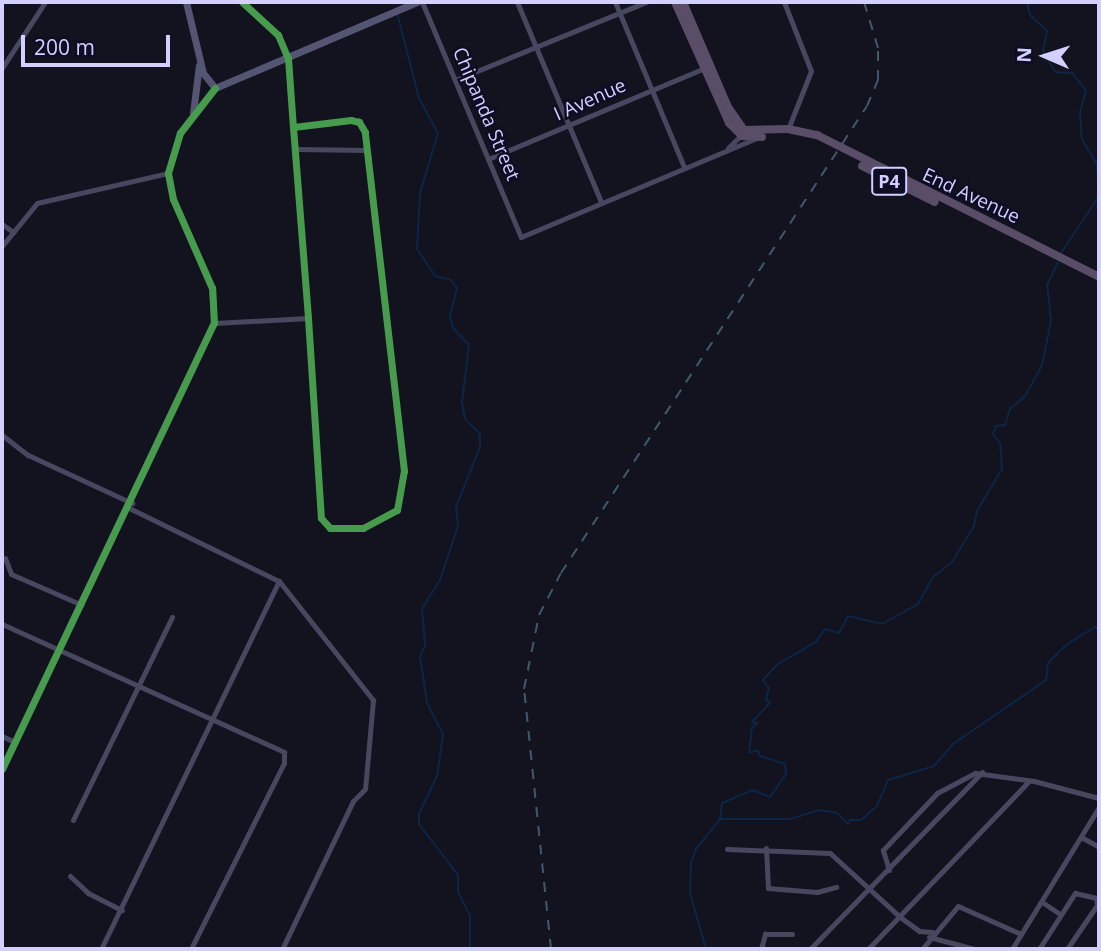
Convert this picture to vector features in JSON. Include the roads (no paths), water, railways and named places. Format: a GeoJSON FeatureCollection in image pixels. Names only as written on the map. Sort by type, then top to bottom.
{"type":"FeatureCollection","features":[{"type":"Feature","properties":{"kind":"highway"},"geometry":{"type":"LineString","coordinates":[[675,2],[729,123],[743,133]]}},
{"type":"Feature","properties":{"kind":"highway"},"geometry":{"type":"LineString","coordinates":[[683,2],[728,107],[743,133]]}},
{"type":"Feature","properties":{"kind":"highway","name":"End Avenue"},"geometry":{"type":"LineString","coordinates":[[743,133],[788,129],[817,135],[1099,277]]}},
{"type":"Feature","properties":{"kind":"highway","name":"End Avenue"},"geometry":{"type":"LineString","coordinates":[[743,133],[756,138],[794,134],[813,139],[899,186],[1035,245]]}},
{"type":"Feature","properties":{"kind":"main road"},"geometry":{"type":"LineString","coordinates":[[186,2],[199,60],[215,88],[420,2]]}},
{"type":"Feature","properties":{"kind":"main road"},"geometry":{"type":"LineString","coordinates":[[193,113],[199,60]]}},
{"type":"Feature","properties":{"kind":"street"},"geometry":{"type":"LineString","coordinates":[[2,68],[45,2]]}},
{"type":"Feature","properties":{"kind":"street"},"geometry":{"type":"LineString","coordinates":[[242,2],[278,35],[288,58],[321,519],[330,528],[375,525],[397,510],[404,471],[367,150],[359,122],[293,127]]}},
{"type":"Feature","properties":{"kind":"street","name":"Chipanda Street"},"geometry":{"type":"LineString","coordinates":[[420,2],[521,237]]}},
{"type":"Feature","properties":{"kind":"street"},"geometry":{"type":"LineString","coordinates":[[517,2],[601,202]]}},
{"type":"Feature","properties":{"kind":"street"},"geometry":{"type":"LineString","coordinates":[[615,2],[684,167]]}},
{"type":"Feature","properties":{"kind":"street"},"geometry":{"type":"LineString","coordinates":[[455,80],[646,2]]}},
{"type":"Feature","properties":{"kind":"street"},"geometry":{"type":"LineString","coordinates":[[784,2],[811,71],[788,129]]}},
{"type":"Feature","properties":{"kind":"street","name":"I Avenue"},"geometry":{"type":"LineString","coordinates":[[488,159],[570,128],[705,68]]}},
{"type":"Feature","properties":{"kind":"street"},"geometry":{"type":"LineString","coordinates":[[2,769],[130,505],[214,323],[212,288],[173,199],[167,173],[180,133],[215,88]]}},
{"type":"Feature","properties":{"kind":"street","name":"End Avenue"},"geometry":{"type":"LineString","coordinates":[[724,152],[743,133]]}},
{"type":"Feature","properties":{"kind":"street","name":"End Avenue"},"geometry":{"type":"LineString","coordinates":[[521,237],[756,138]]}},
{"type":"Feature","properties":{"kind":"street"},"geometry":{"type":"LineString","coordinates":[[295,149],[367,150]]}},
{"type":"Feature","properties":{"kind":"street"},"geometry":{"type":"LineString","coordinates":[[2,246],[37,203],[167,173]]}},
{"type":"Feature","properties":{"kind":"street"},"geometry":{"type":"LineString","coordinates":[[2,224],[13,232]]}},
{"type":"Feature","properties":{"kind":"street"},"geometry":{"type":"LineString","coordinates":[[214,323],[308,318]]}},
{"type":"Feature","properties":{"kind":"street"},"geometry":{"type":"LineString","coordinates":[[2,435],[28,455],[279,581],[373,700],[365,789],[353,801],[282,949]]}},
{"type":"Feature","properties":{"kind":"street"},"geometry":{"type":"LineString","coordinates":[[5,558],[11,574],[82,605]]}},
{"type":"Feature","properties":{"kind":"street"},"geometry":{"type":"LineString","coordinates":[[101,949],[279,581]]}},
{"type":"Feature","properties":{"kind":"street"},"geometry":{"type":"LineString","coordinates":[[72,820],[141,686],[172,617]]}},
{"type":"Feature","properties":{"kind":"street"},"geometry":{"type":"LineString","coordinates":[[2,625],[280,748],[285,757],[191,949]]}},
{"type":"Feature","properties":{"kind":"street"},"geometry":{"type":"LineString","coordinates":[[2,736],[15,742]]}},
{"type":"Feature","properties":{"kind":"street"},"geometry":{"type":"LineString","coordinates":[[810,949],[982,772]]}},
{"type":"Feature","properties":{"kind":"street"},"geometry":{"type":"LineString","coordinates":[[889,870],[883,850],[949,785],[982,772],[1099,798]]}},
{"type":"Feature","properties":{"kind":"street"},"geometry":{"type":"LineString","coordinates":[[868,949],[1028,781]]}},
{"type":"Feature","properties":{"kind":"street"},"geometry":{"type":"LineString","coordinates":[[1012,949],[1099,807]]}},
{"type":"Feature","properties":{"kind":"street"},"geometry":{"type":"LineString","coordinates":[[1081,837],[1099,847]]}},
{"type":"Feature","properties":{"kind":"street"},"geometry":{"type":"LineString","coordinates":[[766,848],[768,888],[817,892],[836,887]]}},
{"type":"Feature","properties":{"kind":"street"},"geometry":{"type":"LineString","coordinates":[[727,849],[766,848],[830,853],[919,931],[977,949]]}},
{"type":"Feature","properties":{"kind":"street"},"geometry":{"type":"LineString","coordinates":[[70,876],[88,893],[122,910]]}},
{"type":"Feature","properties":{"kind":"street"},"geometry":{"type":"LineString","coordinates":[[1039,949],[1076,892],[1097,899],[1068,949]]}},
{"type":"Feature","properties":{"kind":"street"},"geometry":{"type":"LineString","coordinates":[[1042,902],[1060,914]]}},
{"type":"Feature","properties":{"kind":"street"},"geometry":{"type":"LineString","coordinates":[[922,949],[931,934],[958,906],[1020,934]]}},
{"type":"Feature","properties":{"kind":"street"},"geometry":{"type":"LineString","coordinates":[[761,949],[765,934],[792,934]]}},
{"type":"Feature","properties":{"kind":"waterway"},"geometry":{"type":"LineString","coordinates":[[1027,2],[1030,15],[1047,31],[1043,51],[1055,72],[1072,73],[1086,90],[1080,113],[1082,139],[1097,165],[1099,192]]}},
{"type":"Feature","properties":{"kind":"waterway"},"geometry":{"type":"LineString","coordinates":[[397,13],[419,98],[438,133],[420,193],[417,249],[435,276],[451,280],[457,288],[450,317],[453,328],[469,345],[462,402],[465,419],[480,434],[480,447],[456,507],[458,526],[440,580],[422,609],[425,646],[420,656],[427,703],[443,735],[437,776],[419,814],[419,824],[458,875],[458,892],[470,916],[470,949]]}},
{"type":"Feature","properties":{"kind":"waterway"},"geometry":{"type":"LineString","coordinates":[[1061,253],[1099,196]]}},
{"type":"Feature","properties":{"kind":"waterway"},"geometry":{"type":"LineString","coordinates":[[720,819],[722,803],[752,790],[770,797],[786,774],[785,764],[760,756],[758,751],[749,752],[752,728],[757,723],[752,722],[770,703],[766,699],[769,688],[763,680],[778,664],[816,642],[825,629],[839,633],[848,616],[882,624],[918,604],[933,577],[952,562],[974,526],[977,511],[1002,469],[1000,443],[993,434],[996,426],[1005,425],[1010,409],[1025,396],[1042,365],[1051,321],[1047,285],[1058,262]]}},
{"type":"Feature","properties":{"kind":"waterway"},"geometry":{"type":"LineString","coordinates":[[706,949],[690,893],[691,863],[696,849],[720,819],[790,819],[819,810],[837,813],[848,824],[850,820],[861,820],[877,806],[888,780],[934,766],[953,744],[1046,680],[1048,663],[1067,644],[1095,627],[1099,629]]}},
{"type":"Feature","properties":{"kind":"railway"},"geometry":{"type":"LineString","coordinates":[[551,949],[524,689],[539,615],[561,573],[867,106],[878,80],[878,48],[864,2]]}}]}
